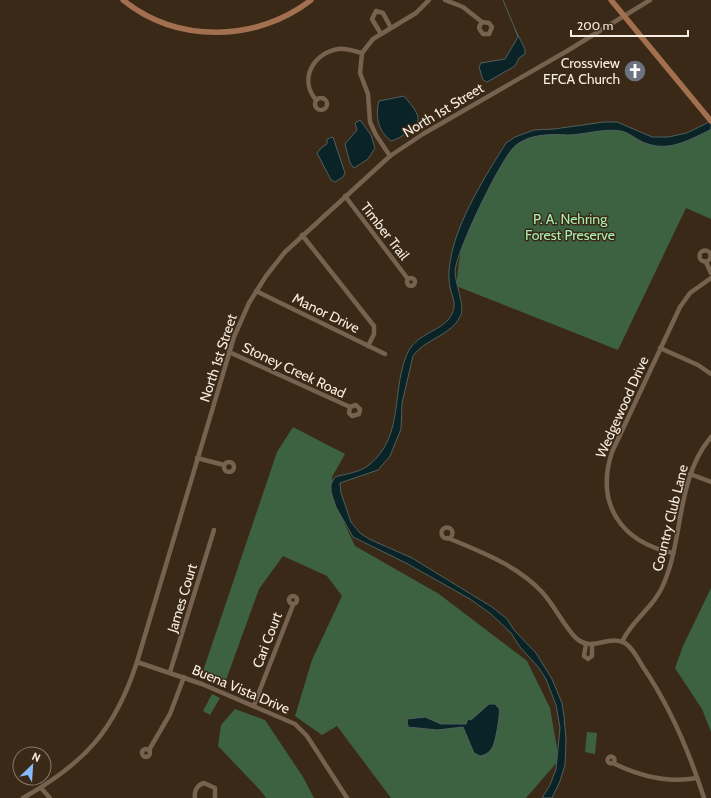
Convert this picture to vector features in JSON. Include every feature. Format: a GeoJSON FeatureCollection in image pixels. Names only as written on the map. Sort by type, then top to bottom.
{"type":"FeatureCollection","features":[{"type":"Feature","properties":{"kind":"main road"},"geometry":{"type":"LineString","coordinates":[[124,0],[151,17],[163,22],[195,31],[225,33],[261,27],[289,16],[311,0]]}},
{"type":"Feature","properties":{"kind":"main road"},"geometry":{"type":"LineString","coordinates":[[611,0],[711,121]]}},
{"type":"Feature","properties":{"kind":"street"},"geometry":{"type":"LineString","coordinates":[[390,156],[376,135],[370,122],[368,94],[360,73],[362,53],[370,42],[416,13],[429,0]]}},
{"type":"Feature","properties":{"kind":"street"},"geometry":{"type":"LineString","coordinates":[[445,0],[463,7],[482,22]]}},
{"type":"Feature","properties":{"kind":"street","name":"North 1st Street"},"geometry":{"type":"LineString","coordinates":[[23,798],[41,788],[73,765],[103,733],[122,704],[137,662],[197,458],[238,326],[256,291],[285,252],[390,156],[423,134],[650,0]]}},
{"type":"Feature","properties":{"kind":"street"},"geometry":{"type":"LineString","coordinates":[[381,34],[372,19],[376,12],[383,13],[391,28]]}},
{"type":"Feature","properties":{"kind":"street"},"geometry":{"type":"LineString","coordinates":[[316,100],[309,92],[308,85],[309,73],[318,60],[325,54],[337,49],[362,53]]}},
{"type":"Feature","properties":{"kind":"street","name":"Timber Trail"},"geometry":{"type":"LineString","coordinates":[[345,196],[408,279]]}},
{"type":"Feature","properties":{"kind":"street"},"geometry":{"type":"LineString","coordinates":[[302,235],[374,326],[374,334],[368,346]]}},
{"type":"Feature","properties":{"kind":"street"},"geometry":{"type":"LineString","coordinates":[[706,262],[711,273]]}},
{"type":"Feature","properties":{"kind":"street","name":"Wedgewood Drive"},"geometry":{"type":"LineString","coordinates":[[673,553],[647,545],[630,533],[619,521],[612,509],[606,486],[607,469],[612,452],[682,302],[695,288],[711,278]]}},
{"type":"Feature","properties":{"kind":"street","name":"Manor Drive"},"geometry":{"type":"LineString","coordinates":[[256,291],[385,354]]}},
{"type":"Feature","properties":{"kind":"street"},"geometry":{"type":"LineString","coordinates":[[660,348],[698,365],[711,373]]}},
{"type":"Feature","properties":{"kind":"street","name":"Stoney Creek Road"},"geometry":{"type":"LineString","coordinates":[[229,352],[350,407]]}},
{"type":"Feature","properties":{"kind":"street","name":"Country Club Lane"},"geometry":{"type":"LineString","coordinates":[[622,642],[628,629],[649,608],[658,596],[665,582],[673,553],[684,494],[690,474],[698,456],[711,437]]}},
{"type":"Feature","properties":{"kind":"street"},"geometry":{"type":"LineString","coordinates":[[197,458],[224,465]]}},
{"type":"Feature","properties":{"kind":"street"},"geometry":{"type":"LineString","coordinates":[[690,474],[711,482]]}},
{"type":"Feature","properties":{"kind":"street","name":"James Court"},"geometry":{"type":"LineString","coordinates":[[170,672],[214,530]]}},
{"type":"Feature","properties":{"kind":"street"},"geometry":{"type":"LineString","coordinates":[[448,538],[502,562],[522,574],[542,592],[574,636],[586,644],[592,645],[611,641],[622,642],[635,654],[666,702],[692,758],[704,798]]}},
{"type":"Feature","properties":{"kind":"street","name":"Cari Court"},"geometry":{"type":"LineString","coordinates":[[254,705],[293,605]]}},
{"type":"Feature","properties":{"kind":"street"},"geometry":{"type":"LineString","coordinates":[[586,644],[584,656],[588,659],[592,656],[592,645]]}},
{"type":"Feature","properties":{"kind":"street","name":"Buena Vista Drive"},"geometry":{"type":"LineString","coordinates":[[137,662],[184,677],[290,721],[303,731],[347,798]]}},
{"type":"Feature","properties":{"kind":"street"},"geometry":{"type":"LineString","coordinates":[[149,750],[170,714],[184,677]]}},
{"type":"Feature","properties":{"kind":"street"},"geometry":{"type":"LineString","coordinates":[[613,763],[628,770],[659,778],[679,780],[697,778]]}},
{"type":"Feature","properties":{"kind":"street"},"geometry":{"type":"LineString","coordinates":[[195,798],[198,787],[204,783],[214,788],[215,798]]}},
{"type":"Feature","properties":{"kind":"street"},"geometry":{"type":"LineString","coordinates":[[41,788],[50,798]]}},
{"type":"Feature","properties":{"kind":"green space","name":"P. A. Nehring Forest Preserve"},"geometry":{"type":"Polygon","coordinates":[[[597,123],[623,125],[672,146],[711,124],[711,219],[686,208],[618,350],[456,286],[465,216],[495,162],[515,137],[597,123]]]}},
{"type":"Feature","properties":{"kind":"green space"},"geometry":{"type":"Polygon","coordinates":[[[293,427],[345,454],[332,477],[334,501],[355,546],[439,594],[527,661],[550,708],[559,760],[526,798],[391,798],[337,726],[322,735],[295,716],[312,660],[342,596],[327,576],[283,556],[259,589],[226,680],[203,671],[277,452],[293,427]]]}},
{"type":"Feature","properties":{"kind":"green space"},"geometry":{"type":"Polygon","coordinates":[[[711,588],[711,732],[702,709],[675,668],[683,646],[711,588]]]}},
{"type":"Feature","properties":{"kind":"green space"},"geometry":{"type":"Polygon","coordinates":[[[212,694],[220,698],[210,715],[203,711],[212,694]]]}},
{"type":"Feature","properties":{"kind":"green space"},"geometry":{"type":"Polygon","coordinates":[[[235,709],[265,720],[303,777],[314,798],[266,798],[218,746],[221,725],[235,709]]]}},
{"type":"Feature","properties":{"kind":"green space"},"geometry":{"type":"Polygon","coordinates":[[[587,732],[597,733],[595,754],[585,752],[587,732]]]}},
{"type":"Feature","properties":{"kind":"water"},"geometry":{"type":"Polygon","coordinates":[[[515,29],[525,49],[525,54],[519,58],[515,66],[487,82],[483,80],[479,67],[481,63],[505,59],[518,37],[515,29]]]}},
{"type":"Feature","properties":{"kind":"water"},"geometry":{"type":"Polygon","coordinates":[[[404,96],[415,110],[418,119],[417,123],[414,128],[391,141],[380,128],[377,113],[379,101],[404,96]]]}},
{"type":"Feature","properties":{"kind":"water"},"geometry":{"type":"Polygon","coordinates":[[[360,120],[371,135],[375,148],[368,159],[354,168],[350,163],[345,144],[357,130],[355,123],[360,120]]]}},
{"type":"Feature","properties":{"kind":"water"},"geometry":{"type":"Polygon","coordinates":[[[711,121],[711,129],[708,131],[685,142],[670,146],[645,143],[624,132],[614,130],[573,135],[533,137],[515,146],[508,154],[490,186],[471,226],[457,261],[455,271],[462,306],[461,315],[451,328],[424,345],[413,356],[402,403],[401,429],[390,456],[378,470],[340,483],[341,493],[351,522],[360,533],[369,539],[412,558],[492,607],[507,619],[514,630],[536,653],[552,679],[562,703],[566,740],[565,765],[560,781],[552,798],[542,798],[550,785],[556,769],[560,728],[556,705],[546,679],[539,668],[520,647],[511,633],[491,614],[470,599],[406,563],[353,537],[336,507],[331,492],[331,484],[335,477],[357,471],[369,465],[381,453],[388,440],[396,410],[403,364],[413,344],[443,324],[452,314],[454,304],[449,283],[449,272],[455,243],[466,213],[506,143],[515,137],[534,130],[554,129],[604,122],[617,122],[652,137],[668,137],[687,133],[711,121]]]}},
{"type":"Feature","properties":{"kind":"water"},"geometry":{"type":"Polygon","coordinates":[[[333,137],[345,173],[343,177],[335,182],[331,180],[317,153],[327,144],[327,139],[333,137]]]}},
{"type":"Feature","properties":{"kind":"water"},"geometry":{"type":"Polygon","coordinates":[[[489,704],[495,704],[499,708],[498,722],[493,746],[491,750],[482,756],[474,753],[463,727],[437,730],[408,727],[407,719],[425,717],[441,724],[466,724],[468,719],[471,720],[489,704]]]}},
{"type":"Feature","properties":{"kind":"waterway"},"geometry":{"type":"LineString","coordinates":[[503,0],[515,29]]}},
{"type":"Feature","properties":{"kind":"place","name":"Crossview EFCA Church"},"geometry":{"type":"Point","coordinates":[635,71]}}]}
